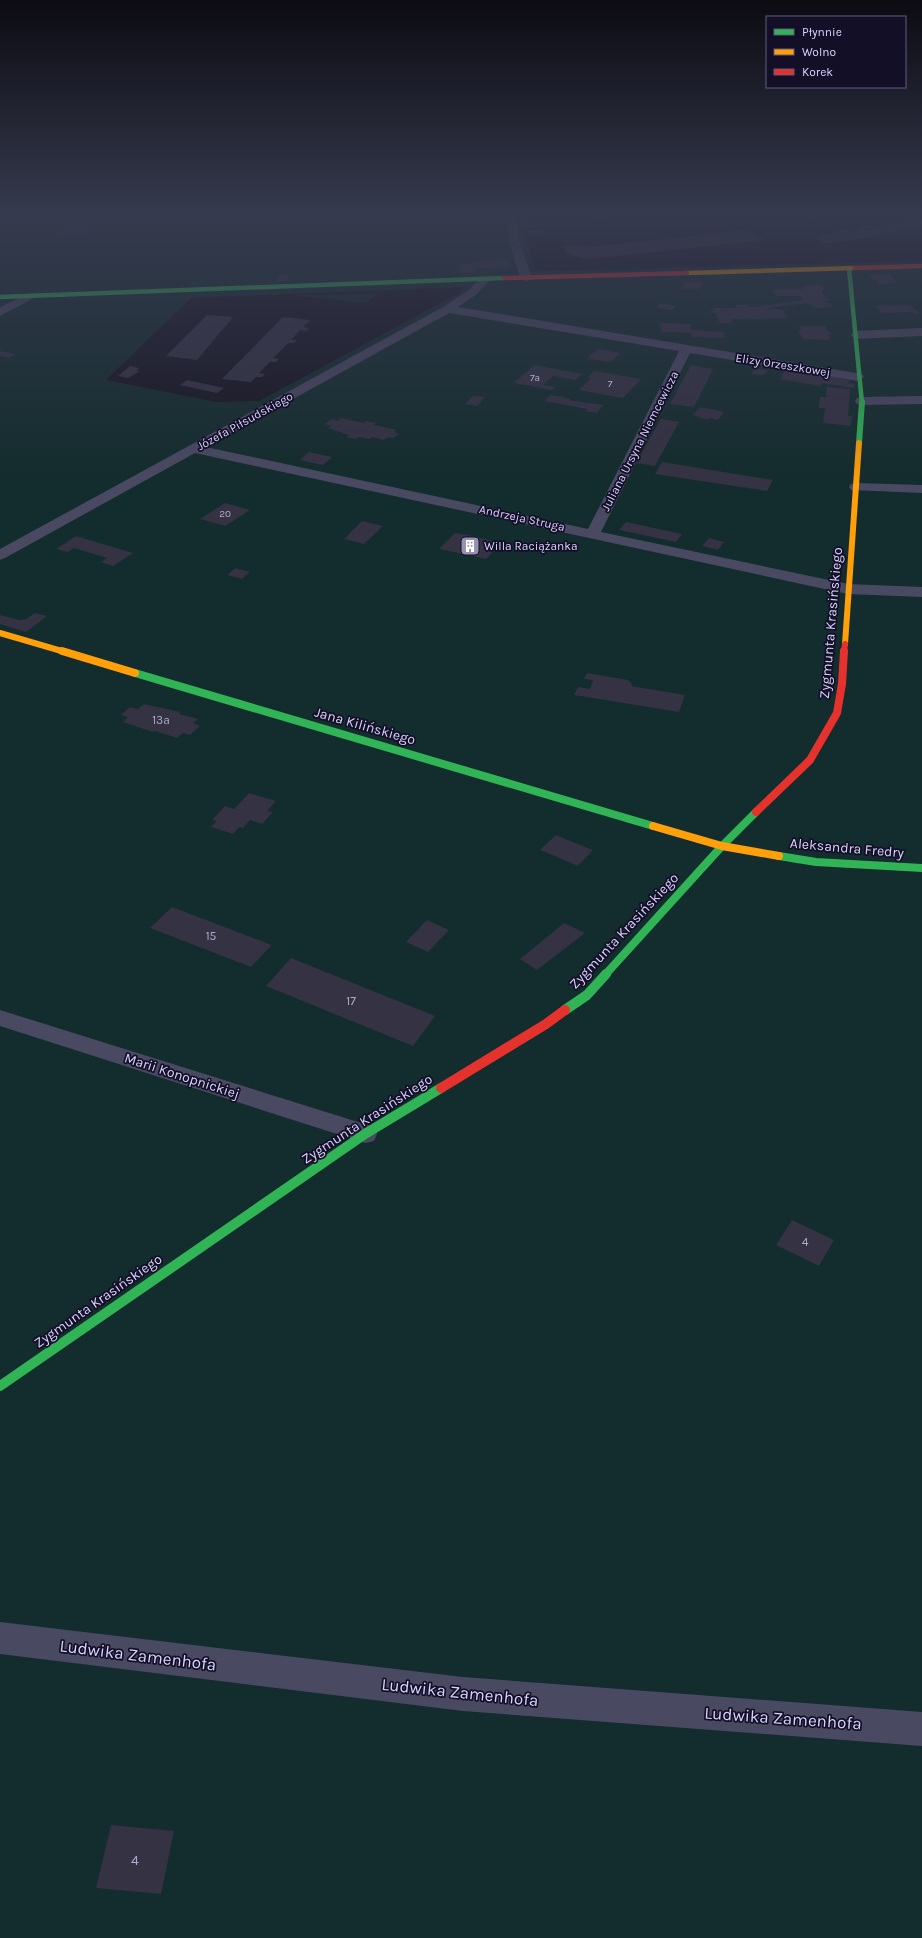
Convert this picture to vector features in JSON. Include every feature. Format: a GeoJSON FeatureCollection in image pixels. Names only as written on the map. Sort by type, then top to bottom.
{"type":"FeatureCollection","features":[{"type":"Feature","properties":{"kind":"street"},"geometry":{"type":"LineString","coordinates":[[0,312],[20,301]]}},
{"type":"Feature","properties":{"kind":"street","name":"Józefa Piłsudskiego"},"geometry":{"type":"LineString","coordinates":[[0,555],[195,449],[459,301]]}},
{"type":"Feature","properties":{"kind":"street","name":"Zygmunta Krasińskiego"},"geometry":{"type":"LineString","coordinates":[[0,1386],[365,1134],[546,1024],[587,995],[722,846],[810,760],[838,713],[842,684],[862,401],[858,377],[853,301]]}},
{"type":"Feature","properties":{"kind":"street","name":"Elizy Orzeszkowej"},"geometry":{"type":"LineString","coordinates":[[447,309],[858,377]]}},
{"type":"Feature","properties":{"kind":"street"},"geometry":{"type":"LineString","coordinates":[[856,334],[922,332]]}},
{"type":"Feature","properties":{"kind":"street","name":"Juliana Ursyna Niemcewicza"},"geometry":{"type":"LineString","coordinates":[[593,534],[629,458],[651,421],[686,349]]}},
{"type":"Feature","properties":{"kind":"street"},"geometry":{"type":"LineString","coordinates":[[862,401],[922,400]]}},
{"type":"Feature","properties":{"kind":"street","name":"Andrzeja Struga"},"geometry":{"type":"LineString","coordinates":[[195,449],[848,589],[922,592]]}},
{"type":"Feature","properties":{"kind":"street"},"geometry":{"type":"LineString","coordinates":[[856,487],[922,488]]}},
{"type":"Feature","properties":{"kind":"street","name":"Jana Kilińskiego"},"geometry":{"type":"LineString","coordinates":[[0,633],[722,846]]}},
{"type":"Feature","properties":{"kind":"street","name":"Aleksandra Fredry"},"geometry":{"type":"LineString","coordinates":[[722,846],[816,862],[922,868]]}},
{"type":"Feature","properties":{"kind":"street","name":"Marii Konopnickiej"},"geometry":{"type":"LineString","coordinates":[[0,1018],[365,1134]]}},
{"type":"Feature","properties":{"kind":"street","name":"Ludwika Zamenhofa"},"geometry":{"type":"LineString","coordinates":[[0,1638],[462,1694],[922,1728]]}},
{"type":"Feature","properties":{"kind":"green space"},"geometry":{"type":"Polygon","coordinates":[[[0,301],[187,301],[106,380],[216,402],[259,401],[444,301],[922,301],[922,1938],[0,1938],[0,301]]]}},
{"type":"Feature","properties":{"kind":"green space"},"geometry":{"type":"Polygon","coordinates":[[[350,301],[367,301],[364,303],[350,301]]]}},
{"type":"Feature","properties":{"kind":"building"},"geometry":{"type":"Polygon","coordinates":[[[793,301],[825,301],[823,302],[830,303],[833,307],[816,308],[812,307],[810,303],[807,303],[762,309],[780,309],[785,311],[783,312],[786,314],[784,314],[788,316],[785,316],[789,318],[730,319],[732,323],[720,323],[715,313],[710,313],[710,311],[715,311],[714,308],[737,308],[735,305],[748,305],[749,307],[793,301]]]}},
{"type":"Feature","properties":{"kind":"building"},"geometry":{"type":"Polygon","coordinates":[[[661,303],[676,306],[672,310],[656,308],[661,303]]]}},
{"type":"Feature","properties":{"kind":"building"},"geometry":{"type":"Polygon","coordinates":[[[909,305],[920,314],[913,314],[911,312],[882,313],[876,306],[909,305]]]}},
{"type":"Feature","properties":{"kind":"building"},"geometry":{"type":"Polygon","coordinates":[[[207,315],[233,317],[197,360],[166,356],[207,315]]]}},
{"type":"Feature","properties":{"kind":"building"},"geometry":{"type":"Polygon","coordinates":[[[283,317],[310,320],[303,327],[309,328],[306,331],[300,330],[291,340],[297,340],[294,343],[288,343],[273,358],[279,359],[276,362],[270,362],[259,373],[265,374],[262,377],[256,377],[251,382],[222,379],[283,317]]]}},
{"type":"Feature","properties":{"kind":"building"},"geometry":{"type":"Polygon","coordinates":[[[660,323],[691,324],[691,330],[724,332],[725,338],[692,337],[691,333],[661,332],[660,323]]]}},
{"type":"Feature","properties":{"kind":"building"},"geometry":{"type":"Polygon","coordinates":[[[799,326],[825,326],[827,331],[830,331],[831,335],[828,335],[830,340],[803,339],[798,330],[801,330],[799,326]]]}},
{"type":"Feature","properties":{"kind":"building"},"geometry":{"type":"Polygon","coordinates":[[[597,349],[620,353],[611,362],[587,359],[597,349]]]}},
{"type":"Feature","properties":{"kind":"building"},"geometry":{"type":"Polygon","coordinates":[[[0,351],[16,354],[8,358],[0,356],[0,351]]]}},
{"type":"Feature","properties":{"kind":"building"},"geometry":{"type":"Polygon","coordinates":[[[534,365],[582,374],[576,380],[553,376],[543,385],[555,387],[552,390],[514,383],[534,365]]]}},
{"type":"Feature","properties":{"kind":"building"},"geometry":{"type":"Polygon","coordinates":[[[691,365],[713,369],[694,407],[670,404],[691,365]]]}},
{"type":"Feature","properties":{"kind":"building"},"geometry":{"type":"Polygon","coordinates":[[[130,366],[139,368],[136,371],[140,371],[128,378],[118,376],[130,366]]]}},
{"type":"Feature","properties":{"kind":"building"},"geometry":{"type":"Polygon","coordinates":[[[755,368],[768,370],[763,375],[751,374],[755,368]]]}},
{"type":"Feature","properties":{"kind":"building"},"geometry":{"type":"Polygon","coordinates":[[[786,369],[850,380],[848,383],[855,384],[853,388],[822,383],[820,386],[780,379],[786,369]]]}},
{"type":"Feature","properties":{"kind":"building"},"geometry":{"type":"Polygon","coordinates":[[[594,371],[641,379],[623,398],[579,390],[591,378],[588,377],[594,371]]]}},
{"type":"Feature","properties":{"kind":"building"},"geometry":{"type":"Polygon","coordinates":[[[187,380],[224,388],[217,393],[180,385],[187,380]]]}},
{"type":"Feature","properties":{"kind":"building"},"geometry":{"type":"Polygon","coordinates":[[[827,387],[850,389],[848,416],[852,416],[851,426],[823,423],[825,408],[819,408],[820,397],[826,397],[827,387]]]}},
{"type":"Feature","properties":{"kind":"building"},"geometry":{"type":"Polygon","coordinates":[[[550,395],[564,397],[563,398],[570,399],[569,400],[603,405],[597,413],[585,411],[587,409],[545,401],[550,395]]]}},
{"type":"Feature","properties":{"kind":"building"},"geometry":{"type":"Polygon","coordinates":[[[473,396],[485,397],[477,406],[465,404],[473,396]]]}},
{"type":"Feature","properties":{"kind":"building"},"geometry":{"type":"Polygon","coordinates":[[[700,407],[724,412],[718,420],[709,418],[708,420],[693,415],[700,407]]]}},
{"type":"Feature","properties":{"kind":"building"},"geometry":{"type":"Polygon","coordinates":[[[341,418],[364,423],[366,421],[376,423],[374,425],[397,430],[394,432],[399,434],[393,438],[388,437],[384,440],[372,437],[370,439],[359,437],[356,439],[346,437],[349,435],[328,428],[331,426],[325,424],[332,419],[338,421],[341,418]]]}},
{"type":"Feature","properties":{"kind":"building"},"geometry":{"type":"Polygon","coordinates":[[[661,419],[679,422],[655,466],[636,463],[661,419]]]}},
{"type":"Feature","properties":{"kind":"building"},"geometry":{"type":"Polygon","coordinates":[[[309,452],[332,457],[323,465],[300,460],[309,452]]]}},
{"type":"Feature","properties":{"kind":"building"},"geometry":{"type":"Polygon","coordinates":[[[662,462],[773,480],[767,491],[655,474],[662,462]]]}},
{"type":"Feature","properties":{"kind":"building"},"geometry":{"type":"Polygon","coordinates":[[[225,503],[250,510],[225,526],[200,519],[225,503]]]}},
{"type":"Feature","properties":{"kind":"building"},"geometry":{"type":"Polygon","coordinates":[[[362,521],[383,526],[364,544],[344,539],[362,521]]]}},
{"type":"Feature","properties":{"kind":"building"},"geometry":{"type":"Polygon","coordinates":[[[626,522],[682,534],[676,542],[619,530],[626,522]]]}},
{"type":"Feature","properties":{"kind":"building","name":"Willa Raciążanka"},"geometry":{"type":"Polygon","coordinates":[[[455,533],[501,543],[486,559],[439,549],[455,533]]]}},
{"type":"Feature","properties":{"kind":"building"},"geometry":{"type":"Polygon","coordinates":[[[76,536],[133,553],[113,566],[101,562],[107,558],[74,548],[68,552],[56,549],[76,536]]]}},
{"type":"Feature","properties":{"kind":"building"},"geometry":{"type":"Polygon","coordinates":[[[709,538],[724,542],[718,550],[702,546],[709,538]]]}},
{"type":"Feature","properties":{"kind":"building"},"geometry":{"type":"Polygon","coordinates":[[[235,568],[250,572],[242,579],[227,575],[235,568]]]}},
{"type":"Feature","properties":{"kind":"building"},"geometry":{"type":"Polygon","coordinates":[[[35,613],[47,616],[26,632],[0,624],[0,615],[19,620],[26,619],[35,613]]]}},
{"type":"Feature","properties":{"kind":"building"},"geometry":{"type":"Polygon","coordinates":[[[587,673],[628,680],[632,684],[631,686],[685,695],[679,712],[574,695],[578,687],[590,689],[593,680],[584,679],[587,673]]]}},
{"type":"Feature","properties":{"kind":"building"},"geometry":{"type":"Polygon","coordinates":[[[144,704],[180,712],[179,714],[198,719],[193,723],[200,726],[190,735],[183,733],[177,738],[123,722],[128,717],[121,715],[130,707],[138,709],[144,704]]]}},
{"type":"Feature","properties":{"kind":"building"},"geometry":{"type":"Polygon","coordinates":[[[249,793],[276,801],[267,811],[273,812],[262,824],[250,820],[243,828],[239,827],[233,834],[211,827],[217,821],[212,820],[225,806],[234,809],[249,793]]]}},
{"type":"Feature","properties":{"kind":"building"},"geometry":{"type":"Polygon","coordinates":[[[556,835],[593,850],[578,866],[540,850],[556,835]]]}},
{"type":"Feature","properties":{"kind":"building"},"geometry":{"type":"Polygon","coordinates":[[[172,907],[272,945],[251,967],[150,928],[172,907]]]}},
{"type":"Feature","properties":{"kind":"building"},"geometry":{"type":"Polygon","coordinates":[[[427,920],[449,930],[428,952],[406,942],[427,920]]]}},
{"type":"Feature","properties":{"kind":"building"},"geometry":{"type":"Polygon","coordinates":[[[564,923],[585,933],[537,970],[520,959],[564,923]]]}},
{"type":"Feature","properties":{"kind":"building"},"geometry":{"type":"Polygon","coordinates":[[[291,958],[435,1016],[413,1046],[266,986],[291,958]]]}},
{"type":"Feature","properties":{"kind":"building"},"geometry":{"type":"Polygon","coordinates":[[[792,1220],[834,1240],[819,1266],[776,1245],[792,1220]]]}},
{"type":"Feature","properties":{"kind":"building"},"geometry":{"type":"Polygon","coordinates":[[[111,1825],[174,1831],[161,1894],[96,1888],[111,1825]]]}},
{"type":"Feature","properties":{"kind":"traffic: fast"},"geometry":{"type":"LineString","coordinates":[[852,301],[862,401],[859,443]]}},
{"type":"Feature","properties":{"kind":"traffic: fast"},"geometry":{"type":"LineString","coordinates":[[135,673],[653,826]]}},
{"type":"Feature","properties":{"kind":"traffic: fast"},"geometry":{"type":"LineString","coordinates":[[565,1010],[587,995],[722,846],[756,812]]}},
{"type":"Feature","properties":{"kind":"traffic: fast"},"geometry":{"type":"LineString","coordinates":[[779,856],[816,862],[922,868]]}},
{"type":"Feature","properties":{"kind":"traffic: fast"},"geometry":{"type":"LineString","coordinates":[[0,1386],[365,1134],[441,1088]]}},
{"type":"Feature","properties":{"kind":"traffic: slow"},"geometry":{"type":"LineString","coordinates":[[845,644],[859,443]]}},
{"type":"Feature","properties":{"kind":"traffic: slow"},"geometry":{"type":"LineString","coordinates":[[0,633],[135,673]]}},
{"type":"Feature","properties":{"kind":"traffic: slow"},"geometry":{"type":"LineString","coordinates":[[653,826],[722,846],[779,856]]}},
{"type":"Feature","properties":{"kind":"traffic: jam"},"geometry":{"type":"LineString","coordinates":[[756,812],[810,760],[837,713],[842,684],[845,644]]}},
{"type":"Feature","properties":{"kind":"traffic: jam"},"geometry":{"type":"LineString","coordinates":[[441,1088],[546,1024],[565,1010]]}},
{"type":"Feature","properties":{"kind":"place","name":"Willa Raciążanka"},"geometry":{"type":"Point","coordinates":[470,546]}}]}
